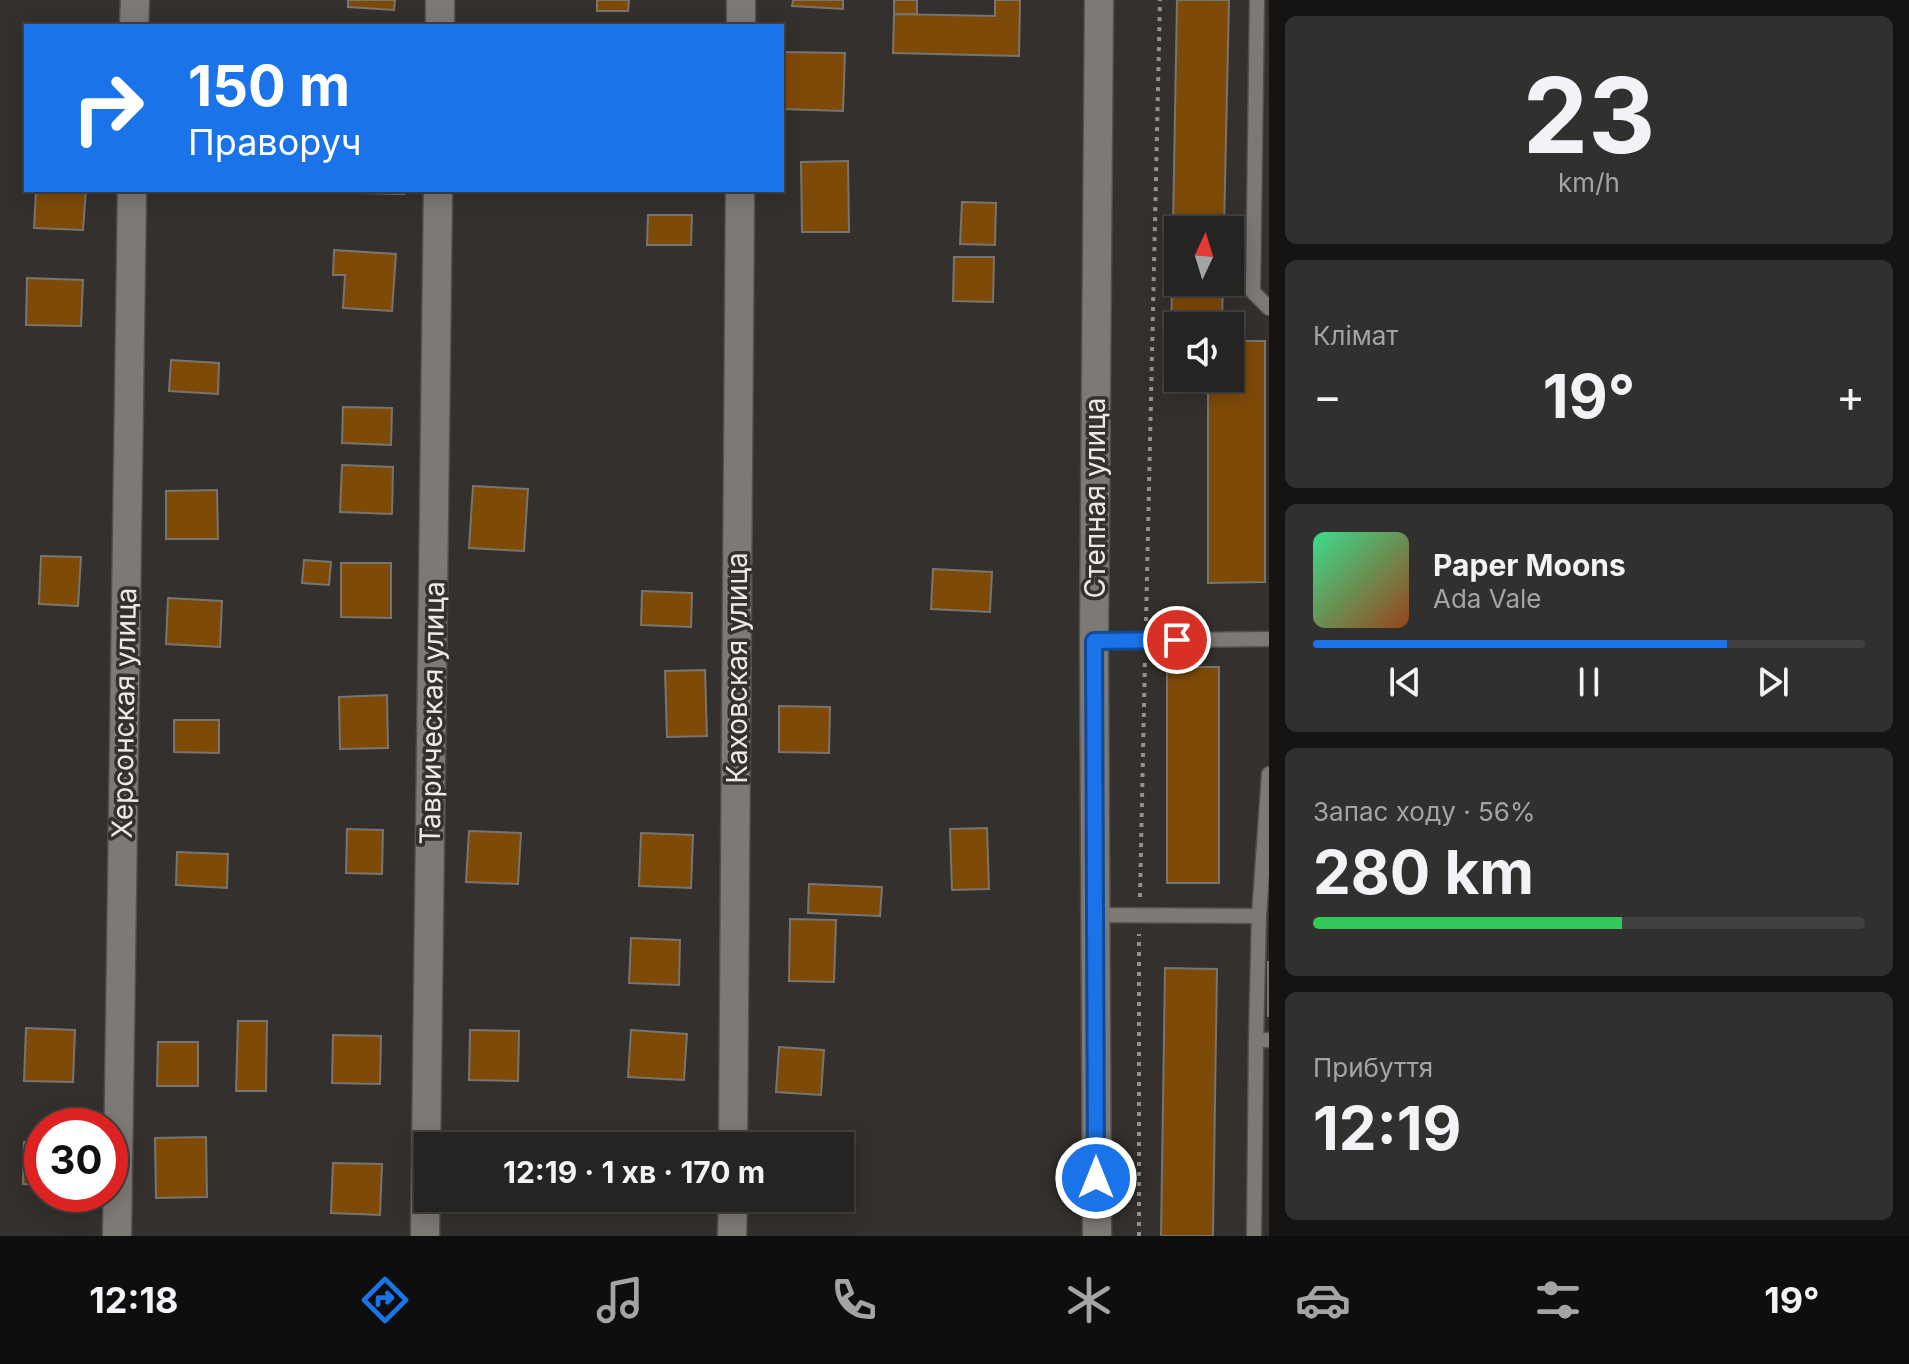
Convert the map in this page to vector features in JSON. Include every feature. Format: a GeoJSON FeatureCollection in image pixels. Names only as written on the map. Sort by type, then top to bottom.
{"type":"FeatureCollection","features":[{"type":"Feature","properties":{"kind":"street"},"geometry":{"type":"LineString","coordinates":[[134,24],[135,0]]}},
{"type":"Feature","properties":{"kind":"street"},"geometry":{"type":"LineString","coordinates":[[440,0],[440,24]]}},
{"type":"Feature","properties":{"kind":"street"},"geometry":{"type":"LineString","coordinates":[[741,0],[741,24]]}},
{"type":"Feature","properties":{"kind":"street","name":"Степная улица"},"geometry":{"type":"LineString","coordinates":[[1097,1236],[1094,641],[1099,0]]}},
{"type":"Feature","properties":{"kind":"street","name":"Херсонская улица"},"geometry":{"type":"LineString","coordinates":[[117,1236],[132,192]]}},
{"type":"Feature","properties":{"kind":"street","name":"Таврическая улица"},"geometry":{"type":"LineString","coordinates":[[425,1236],[438,192]]}},
{"type":"Feature","properties":{"kind":"street","name":"Каховская улица"},"geometry":{"type":"LineString","coordinates":[[733,1132],[740,192]]}},
{"type":"Feature","properties":{"kind":"street"},"geometry":{"type":"LineString","coordinates":[[732,1236],[733,1212]]}},
{"type":"Feature","properties":{"kind":"lane"},"geometry":{"type":"LineString","coordinates":[[1257,0],[1262,52],[1253,292],[1269,308]]}},
{"type":"Feature","properties":{"kind":"lane"},"geometry":{"type":"LineString","coordinates":[[1094,641],[1269,639]]}},
{"type":"Feature","properties":{"kind":"lane"},"geometry":{"type":"LineString","coordinates":[[1254,1236],[1263,1040],[1259,916],[1269,774]]}},
{"type":"Feature","properties":{"kind":"lane"},"geometry":{"type":"LineString","coordinates":[[1096,915],[1259,916]]}},
{"type":"Feature","properties":{"kind":"path"},"geometry":{"type":"LineString","coordinates":[[1139,1236],[1140,915],[1160,0]]}},
{"type":"Feature","properties":{"kind":"building"},"geometry":{"type":"Polygon","coordinates":[[[348,0],[395,0],[394,10],[348,7],[348,0]]]}},
{"type":"Feature","properties":{"kind":"building"},"geometry":{"type":"Polygon","coordinates":[[[597,0],[629,0],[628,11],[597,11],[597,0]]]}},
{"type":"Feature","properties":{"kind":"building"},"geometry":{"type":"Polygon","coordinates":[[[793,0],[843,0],[843,9],[792,6],[793,0]]]}},
{"type":"Feature","properties":{"kind":"building"},"geometry":{"type":"Polygon","coordinates":[[[894,0],[917,0],[917,14],[894,14],[894,0]]]}},
{"type":"Feature","properties":{"kind":"building"},"geometry":{"type":"Polygon","coordinates":[[[995,0],[1020,0],[1019,56],[893,53],[894,14],[995,16],[995,0]]]}},
{"type":"Feature","properties":{"kind":"building"},"geometry":{"type":"Polygon","coordinates":[[[1177,0],[1229,0],[1224,216],[1173,216],[1177,0]]]}},
{"type":"Feature","properties":{"kind":"building"},"geometry":{"type":"Polygon","coordinates":[[[784,52],[845,53],[843,111],[784,109],[784,52]]]}},
{"type":"Feature","properties":{"kind":"building"},"geometry":{"type":"Polygon","coordinates":[[[848,161],[849,232],[802,232],[801,162],[848,161]]]}},
{"type":"Feature","properties":{"kind":"building"},"geometry":{"type":"Polygon","coordinates":[[[36,192],[86,192],[83,230],[34,228],[36,192]]]}},
{"type":"Feature","properties":{"kind":"building"},"geometry":{"type":"Polygon","coordinates":[[[404,192],[404,194],[361,193],[404,192]]]}},
{"type":"Feature","properties":{"kind":"building"},"geometry":{"type":"Polygon","coordinates":[[[962,202],[996,203],[995,245],[960,244],[962,202]]]}},
{"type":"Feature","properties":{"kind":"building"},"geometry":{"type":"Polygon","coordinates":[[[648,215],[692,215],[691,245],[647,245],[648,215]]]}},
{"type":"Feature","properties":{"kind":"building"},"geometry":{"type":"Polygon","coordinates":[[[334,250],[396,254],[392,311],[343,308],[345,275],[333,275],[334,250]]]}},
{"type":"Feature","properties":{"kind":"building"},"geometry":{"type":"Polygon","coordinates":[[[954,257],[994,257],[993,302],[953,301],[954,257]]]}},
{"type":"Feature","properties":{"kind":"building"},"geometry":{"type":"Polygon","coordinates":[[[27,278],[83,280],[81,326],[26,325],[27,278]]]}},
{"type":"Feature","properties":{"kind":"building"},"geometry":{"type":"Polygon","coordinates":[[[1172,296],[1223,296],[1222,312],[1171,312],[1172,296]]]}},
{"type":"Feature","properties":{"kind":"building"},"geometry":{"type":"Polygon","coordinates":[[[1244,341],[1265,341],[1265,582],[1208,583],[1208,392],[1244,392],[1244,341]]]}},
{"type":"Feature","properties":{"kind":"building"},"geometry":{"type":"Polygon","coordinates":[[[171,360],[219,363],[218,394],[169,391],[171,360]]]}},
{"type":"Feature","properties":{"kind":"building"},"geometry":{"type":"Polygon","coordinates":[[[343,407],[392,408],[391,445],[342,443],[343,407]]]}},
{"type":"Feature","properties":{"kind":"building"},"geometry":{"type":"Polygon","coordinates":[[[342,465],[393,467],[392,514],[340,512],[342,465]]]}},
{"type":"Feature","properties":{"kind":"building"},"geometry":{"type":"Polygon","coordinates":[[[473,486],[528,489],[524,551],[469,548],[473,486]]]}},
{"type":"Feature","properties":{"kind":"building"},"geometry":{"type":"Polygon","coordinates":[[[217,490],[218,539],[166,539],[166,491],[217,490]]]}},
{"type":"Feature","properties":{"kind":"building"},"geometry":{"type":"Polygon","coordinates":[[[41,556],[81,557],[78,606],[39,604],[41,556]]]}},
{"type":"Feature","properties":{"kind":"building"},"geometry":{"type":"Polygon","coordinates":[[[304,560],[331,562],[329,585],[302,583],[304,560]]]}},
{"type":"Feature","properties":{"kind":"building"},"geometry":{"type":"Polygon","coordinates":[[[341,563],[391,563],[391,618],[341,617],[341,563]]]}},
{"type":"Feature","properties":{"kind":"building"},"geometry":{"type":"Polygon","coordinates":[[[933,569],[992,572],[990,612],[931,609],[933,569]]]}},
{"type":"Feature","properties":{"kind":"building"},"geometry":{"type":"Polygon","coordinates":[[[642,591],[692,593],[691,627],[641,625],[642,591]]]}},
{"type":"Feature","properties":{"kind":"building"},"geometry":{"type":"Polygon","coordinates":[[[168,598],[222,601],[220,647],[166,644],[168,598]]]}},
{"type":"Feature","properties":{"kind":"building"},"geometry":{"type":"Polygon","coordinates":[[[1167,667],[1219,667],[1219,883],[1167,883],[1167,667]]]}},
{"type":"Feature","properties":{"kind":"building"},"geometry":{"type":"Polygon","coordinates":[[[705,670],[707,736],[667,737],[665,671],[705,670]]]}},
{"type":"Feature","properties":{"kind":"building"},"geometry":{"type":"Polygon","coordinates":[[[387,695],[388,748],[340,749],[339,697],[387,695]]]}},
{"type":"Feature","properties":{"kind":"building"},"geometry":{"type":"Polygon","coordinates":[[[779,706],[830,707],[829,753],[779,752],[779,706]]]}},
{"type":"Feature","properties":{"kind":"building"},"geometry":{"type":"Polygon","coordinates":[[[174,720],[219,720],[219,753],[174,752],[174,720]]]}},
{"type":"Feature","properties":{"kind":"building"},"geometry":{"type":"Polygon","coordinates":[[[987,828],[989,889],[952,890],[950,829],[987,828]]]}},
{"type":"Feature","properties":{"kind":"building"},"geometry":{"type":"Polygon","coordinates":[[[347,829],[383,830],[382,874],[346,873],[347,829]]]}},
{"type":"Feature","properties":{"kind":"building"},"geometry":{"type":"Polygon","coordinates":[[[469,831],[521,833],[518,884],[466,882],[469,831]]]}},
{"type":"Feature","properties":{"kind":"building"},"geometry":{"type":"Polygon","coordinates":[[[641,833],[693,835],[691,888],[639,886],[641,833]]]}},
{"type":"Feature","properties":{"kind":"building"},"geometry":{"type":"Polygon","coordinates":[[[177,852],[228,854],[227,888],[176,885],[177,852]]]}},
{"type":"Feature","properties":{"kind":"building"},"geometry":{"type":"Polygon","coordinates":[[[809,884],[882,887],[880,916],[808,913],[809,884]]]}},
{"type":"Feature","properties":{"kind":"building"},"geometry":{"type":"Polygon","coordinates":[[[790,919],[836,920],[834,982],[789,981],[790,919]]]}},
{"type":"Feature","properties":{"kind":"building"},"geometry":{"type":"Polygon","coordinates":[[[631,938],[680,940],[679,985],[629,983],[631,938]]]}},
{"type":"Feature","properties":{"kind":"building"},"geometry":{"type":"Polygon","coordinates":[[[1269,962],[1269,1016],[1268,1016],[1269,962]]]}},
{"type":"Feature","properties":{"kind":"building"},"geometry":{"type":"Polygon","coordinates":[[[1165,968],[1217,969],[1213,1236],[1161,1236],[1165,968]]]}},
{"type":"Feature","properties":{"kind":"building"},"geometry":{"type":"Polygon","coordinates":[[[238,1021],[267,1021],[266,1091],[236,1091],[238,1021]]]}},
{"type":"Feature","properties":{"kind":"building"},"geometry":{"type":"Polygon","coordinates":[[[26,1028],[75,1030],[73,1082],[24,1081],[26,1028]]]}},
{"type":"Feature","properties":{"kind":"building"},"geometry":{"type":"Polygon","coordinates":[[[470,1030],[519,1031],[518,1081],[469,1080],[470,1030]]]}},
{"type":"Feature","properties":{"kind":"building"},"geometry":{"type":"Polygon","coordinates":[[[631,1030],[687,1034],[684,1080],[628,1077],[631,1030]]]}},
{"type":"Feature","properties":{"kind":"building"},"geometry":{"type":"Polygon","coordinates":[[[333,1035],[381,1036],[380,1084],[332,1083],[333,1035]]]}},
{"type":"Feature","properties":{"kind":"building"},"geometry":{"type":"Polygon","coordinates":[[[158,1042],[198,1042],[198,1086],[157,1086],[158,1042]]]}},
{"type":"Feature","properties":{"kind":"building"},"geometry":{"type":"Polygon","coordinates":[[[779,1047],[824,1050],[821,1095],[776,1092],[779,1047]]]}},
{"type":"Feature","properties":{"kind":"building"},"geometry":{"type":"Polygon","coordinates":[[[206,1137],[207,1197],[156,1198],[155,1138],[206,1137]]]}},
{"type":"Feature","properties":{"kind":"building"},"geometry":{"type":"Polygon","coordinates":[[[333,1163],[382,1164],[380,1215],[331,1213],[333,1163]]]}},
{"type":"Feature","properties":{"kind":"route"},"geometry":{"type":"LineString","coordinates":[[1096,1178],[1094,641],[1177,640]]}}]}
